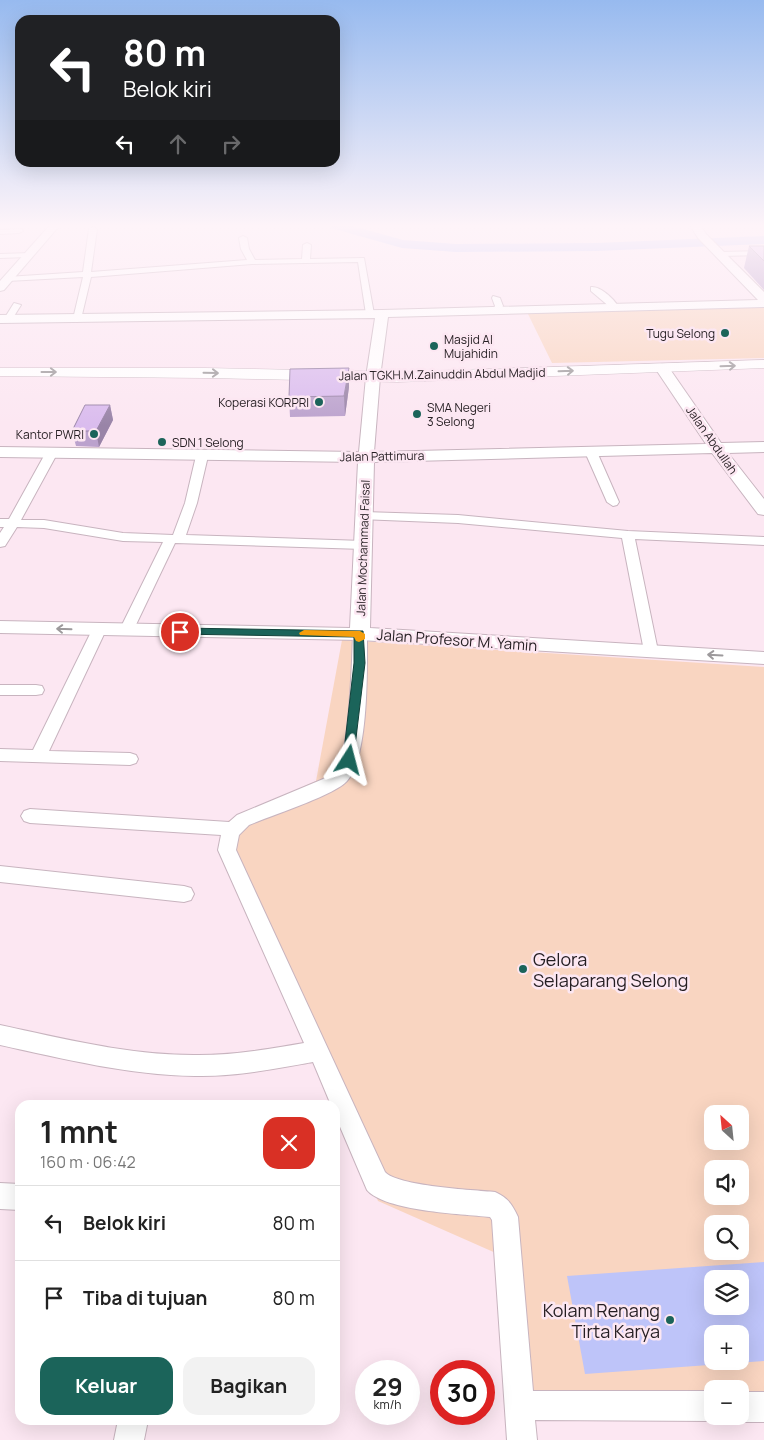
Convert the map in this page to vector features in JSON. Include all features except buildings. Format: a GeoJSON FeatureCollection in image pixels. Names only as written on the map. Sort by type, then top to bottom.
{"type":"FeatureCollection","features":[{"type":"Feature","properties":{"kind":"main road","name":"Jalan TGKH.M.Zainuddin Abdul Madjid"},"geometry":{"type":"LineString","coordinates":[[0,372],[204,373],[373,377],[463,376],[764,364]]}},
{"type":"Feature","properties":{"kind":"street"},"geometry":{"type":"LineString","coordinates":[[77,318],[83,292]]}},
{"type":"Feature","properties":{"kind":"street"},"geometry":{"type":"LineString","coordinates":[[370,292],[376,314]]}},
{"type":"Feature","properties":{"kind":"street"},"geometry":{"type":"LineString","coordinates":[[597,292],[600,296],[611,301],[614,306]]}},
{"type":"Feature","properties":{"kind":"street"},"geometry":{"type":"LineString","coordinates":[[4,319],[376,314],[496,304],[614,306],[764,303]]}},
{"type":"Feature","properties":{"kind":"street"},"geometry":{"type":"LineString","coordinates":[[4,319],[17,306]]}},
{"type":"Feature","properties":{"kind":"street","name":"Jalan Mochammad Faisal"},"geometry":{"type":"LineString","coordinates":[[360,634],[366,457],[376,314]]}},
{"type":"Feature","properties":{"kind":"street","name":"Jalan Abdullah"},"geometry":{"type":"LineString","coordinates":[[662,368],[717,448],[764,510]]}},
{"type":"Feature","properties":{"kind":"street","name":"Jalan Pattimura"},"geometry":{"type":"LineString","coordinates":[[0,452],[366,457],[764,447]]}},
{"type":"Feature","properties":{"kind":"street"},"geometry":{"type":"LineString","coordinates":[[591,452],[613,502]]}},
{"type":"Feature","properties":{"kind":"street"},"geometry":{"type":"LineString","coordinates":[[0,542],[6,523],[51,454]]}},
{"type":"Feature","properties":{"kind":"street"},"geometry":{"type":"LineString","coordinates":[[126,631],[175,538],[190,503],[202,456]]}},
{"type":"Feature","properties":{"kind":"street"},"geometry":{"type":"LineString","coordinates":[[364,516],[489,521],[628,535],[764,541]]}},
{"type":"Feature","properties":{"kind":"street"},"geometry":{"type":"LineString","coordinates":[[6,523],[44,524],[123,537],[363,545]]}},
{"type":"Feature","properties":{"kind":"street"},"geometry":{"type":"LineString","coordinates":[[628,535],[651,651]]}},
{"type":"Feature","properties":{"kind":"street","name":"Jalan Profesor M. Yamin"},"geometry":{"type":"LineString","coordinates":[[0,627],[126,631],[360,634],[764,658]]}},
{"type":"Feature","properties":{"kind":"street"},"geometry":{"type":"LineString","coordinates":[[38,756],[98,630]]}},
{"type":"Feature","properties":{"kind":"street"},"geometry":{"type":"LineString","coordinates":[[30,816],[231,829],[243,820],[330,784],[343,773],[349,760],[353,734],[360,634]]}},
{"type":"Feature","properties":{"kind":"street"},"geometry":{"type":"LineString","coordinates":[[0,690],[36,690]]}},
{"type":"Feature","properties":{"kind":"street"},"geometry":{"type":"LineString","coordinates":[[0,755],[130,759]]}},
{"type":"Feature","properties":{"kind":"street"},"geometry":{"type":"LineString","coordinates":[[231,829],[227,850],[319,1051],[370,1170],[381,1188],[407,1195],[495,1205],[500,1210],[506,1223],[522,1440]]}},
{"type":"Feature","properties":{"kind":"street"},"geometry":{"type":"LineString","coordinates":[[0,874],[184,894]]}},
{"type":"Feature","properties":{"kind":"street"},"geometry":{"type":"LineString","coordinates":[[0,1035],[130,1061],[166,1064],[225,1065],[319,1051]]}},
{"type":"Feature","properties":{"kind":"street"},"geometry":{"type":"LineString","coordinates":[[0,1196],[15,1196]]}},
{"type":"Feature","properties":{"kind":"street"},"geometry":{"type":"LineString","coordinates":[[520,1405],[704,1406]]}},
{"type":"Feature","properties":{"kind":"street"},"geometry":{"type":"LineString","coordinates":[[749,1406],[764,1407]]}},
{"type":"Feature","properties":{"kind":"street"},"geometry":{"type":"LineString","coordinates":[[128,1440],[132,1425]]}},
{"type":"Feature","properties":{"kind":"shaded area"},"geometry":{"type":"Polygon","coordinates":[[[764,306],[764,358],[552,363],[527,312],[764,306]]]}},
{"type":"Feature","properties":{"kind":"shaded area","name":"Gelora Selaparang Selong"},"geometry":{"type":"Polygon","coordinates":[[[342,640],[764,667],[764,1415],[749,1413],[749,1380],[704,1380],[704,1408],[530,1390],[498,1254],[378,1201],[340,1110],[340,1100],[336,1100],[221,824],[316,781],[342,640]]]}},
{"type":"Feature","properties":{"kind":"water","name":"Kolam Renang Tirta Karya"},"geometry":{"type":"Polygon","coordinates":[[[764,1262],[764,1361],[749,1362],[749,1325],[704,1325],[704,1365],[585,1374],[567,1276],[764,1262]]]}},
{"type":"Feature","properties":{"kind":"slow traffic"},"geometry":{"type":"LineString","coordinates":[[304,633],[360,634],[359,639]]}},
{"type":"Feature","properties":{"kind":"place","name":"Tugu Selong"},"geometry":{"type":"Point","coordinates":[725,333]}},
{"type":"Feature","properties":{"kind":"place","name":"Masjid Al Mujahidin"},"geometry":{"type":"Point","coordinates":[434,346]}},
{"type":"Feature","properties":{"kind":"place","name":"Koperasi KORPRI"},"geometry":{"type":"Point","coordinates":[319,402]}},
{"type":"Feature","properties":{"kind":"place","name":"SMA Negeri 3 Selong"},"geometry":{"type":"Point","coordinates":[417,414]}},
{"type":"Feature","properties":{"kind":"place","name":"Kantor PWRI"},"geometry":{"type":"Point","coordinates":[94,434]}},
{"type":"Feature","properties":{"kind":"place","name":"SDN 1 Selong"},"geometry":{"type":"Point","coordinates":[162,442]}},
{"type":"Feature","properties":{"kind":"place","name":"Gelora Selaparang Selong"},"geometry":{"type":"Point","coordinates":[523,969]}},
{"type":"Feature","properties":{"kind":"place","name":"Kolam Renang Tirta Karya"},"geometry":{"type":"Point","coordinates":[670,1320]}},
{"type":"Feature","properties":{"kind":"route"},"geometry":{"type":"LineString","coordinates":[[180,632],[360,634],[353,734],[349,760]]}}]}
